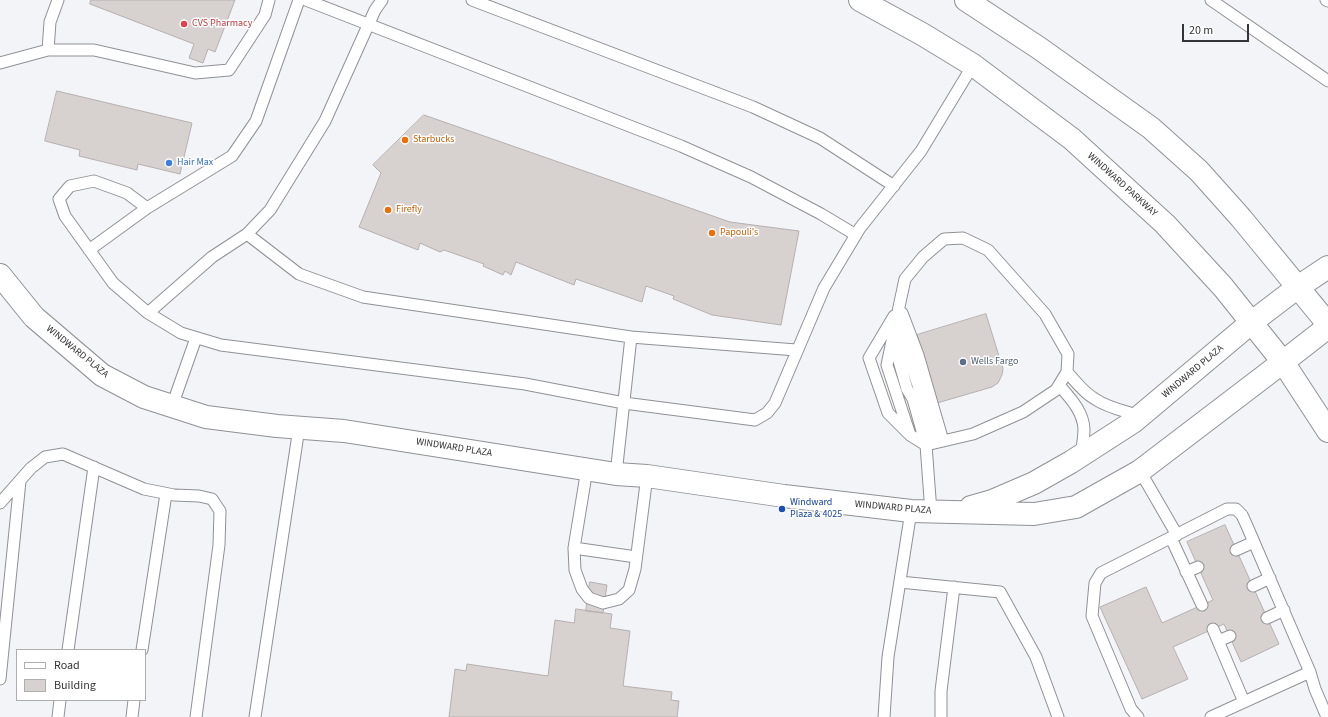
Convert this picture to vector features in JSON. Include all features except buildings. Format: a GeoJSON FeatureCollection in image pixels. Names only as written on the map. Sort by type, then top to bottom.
{"type":"FeatureCollection","features":[{"type":"Feature","properties":{"kind":"street","name":"WINDWARD PARKWAY"},"geometry":{"type":"LineString","coordinates":[[860,0],[922,34],[973,65],[1072,139],[1165,224],[1223,287],[1252,322],[1283,362],[1328,432]]}},
{"type":"Feature","properties":{"kind":"street"},"geometry":{"type":"LineString","coordinates":[[966,0],[1039,48],[1150,128],[1199,171],[1241,218],[1328,324]]}},
{"type":"Feature","properties":{"kind":"street","name":"WINDWARD PLAZA"},"geometry":{"type":"LineString","coordinates":[[954,513],[992,501],[1034,483],[1081,456],[1133,422],[1252,322],[1298,286],[1328,268]]}},
{"type":"Feature","properties":{"kind":"street","name":"WINDWARD PLAZA"},"geometry":{"type":"LineString","coordinates":[[0,275],[34,317],[102,375],[144,397],[206,417],[299,428],[344,431],[616,474],[647,476],[784,496],[921,511],[954,513],[1034,514],[1076,507],[1140,471],[1328,327]]}},
{"type":"Feature","properties":{"kind":"lane"},"geometry":{"type":"LineString","coordinates":[[48,50],[50,22],[58,0]]}},
{"type":"Feature","properties":{"kind":"lane"},"geometry":{"type":"LineString","coordinates":[[0,63],[20,59],[48,50],[94,50],[195,73],[229,70],[265,15],[269,0]]}},
{"type":"Feature","properties":{"kind":"lane"},"geometry":{"type":"LineString","coordinates":[[89,250],[147,208],[232,156],[256,121],[299,0]]}},
{"type":"Feature","properties":{"kind":"lane"},"geometry":{"type":"LineString","coordinates":[[306,0],[682,146],[751,177],[821,214],[856,235]]}},
{"type":"Feature","properties":{"kind":"lane"},"geometry":{"type":"LineString","coordinates":[[148,313],[212,257],[246,234],[270,210],[326,121],[375,10],[382,0]]}},
{"type":"Feature","properties":{"kind":"lane"},"geometry":{"type":"LineString","coordinates":[[472,0],[753,107],[820,138],[894,186]]}},
{"type":"Feature","properties":{"kind":"lane"},"geometry":{"type":"LineString","coordinates":[[1211,0],[1328,81]]}},
{"type":"Feature","properties":{"kind":"lane"},"geometry":{"type":"LineString","coordinates":[[147,208],[126,193],[94,182],[70,186],[59,198],[65,216],[113,283],[148,313],[181,333],[221,345],[525,384],[624,403],[755,420],[768,414],[775,403],[796,350],[824,288],[856,235],[921,151],[973,65]]}},
{"type":"Feature","properties":{"kind":"lane"},"geometry":{"type":"LineString","coordinates":[[246,234],[299,274],[363,297],[631,337],[796,350]]}},
{"type":"Feature","properties":{"kind":"lane"},"geometry":{"type":"LineString","coordinates":[[899,307],[869,358],[888,413],[910,435],[934,443],[973,434],[1023,412],[1056,390],[1060,385],[1067,372],[1068,354],[1045,314],[988,250],[962,238],[944,239],[923,258],[905,279],[887,364],[910,435]]}},
{"type":"Feature","properties":{"kind":"lane"},"geometry":{"type":"LineString","coordinates":[[884,717],[888,657],[900,582],[921,511],[934,443],[918,355],[899,307]]}},
{"type":"Feature","properties":{"kind":"lane"},"geometry":{"type":"LineString","coordinates":[[899,307],[899,361],[907,388],[934,443]]}},
{"type":"Feature","properties":{"kind":"lane"},"geometry":{"type":"LineString","coordinates":[[616,474],[631,337]]}},
{"type":"Feature","properties":{"kind":"lane"},"geometry":{"type":"LineString","coordinates":[[172,406],[196,338]]}},
{"type":"Feature","properties":{"kind":"lane"},"geometry":{"type":"LineString","coordinates":[[1067,372],[1085,392],[1095,400],[1140,416]]}},
{"type":"Feature","properties":{"kind":"lane"},"geometry":{"type":"LineString","coordinates":[[1060,385],[1075,405],[1082,418],[1084,430],[1081,456]]}},
{"type":"Feature","properties":{"kind":"lane"},"geometry":{"type":"LineString","coordinates":[[255,717],[299,428]]}},
{"type":"Feature","properties":{"kind":"lane"},"geometry":{"type":"LineString","coordinates":[[0,503],[32,468],[45,457],[63,454],[144,489],[166,494],[199,496],[212,499],[220,511],[219,545],[196,717]]}},
{"type":"Feature","properties":{"kind":"lane"},"geometry":{"type":"LineString","coordinates":[[68,649],[94,467]]}},
{"type":"Feature","properties":{"kind":"lane"},"geometry":{"type":"LineString","coordinates":[[587,469],[574,548],[576,570],[582,589],[589,598],[603,603],[619,599],[629,590],[635,569],[647,476]]}},
{"type":"Feature","properties":{"kind":"lane"},"geometry":{"type":"LineString","coordinates":[[1140,471],[1174,536],[1186,572],[1202,605]]}},
{"type":"Feature","properties":{"kind":"lane"},"geometry":{"type":"LineString","coordinates":[[0,679],[20,481]]}},
{"type":"Feature","properties":{"kind":"lane"},"geometry":{"type":"LineString","coordinates":[[142,649],[166,494]]}},
{"type":"Feature","properties":{"kind":"lane"},"geometry":{"type":"LineString","coordinates":[[1138,717],[1131,709],[1092,616],[1095,583],[1101,573],[1227,509],[1236,509],[1242,515],[1284,610],[1327,717]]}},
{"type":"Feature","properties":{"kind":"lane"},"geometry":{"type":"LineString","coordinates":[[1236,550],[1254,542]]}},
{"type":"Feature","properties":{"kind":"lane"},"geometry":{"type":"LineString","coordinates":[[574,548],[636,557]]}},
{"type":"Feature","properties":{"kind":"lane"},"geometry":{"type":"LineString","coordinates":[[1186,572],[1198,567]]}},
{"type":"Feature","properties":{"kind":"lane"},"geometry":{"type":"LineString","coordinates":[[1253,586],[1270,578]]}},
{"type":"Feature","properties":{"kind":"lane"},"geometry":{"type":"LineString","coordinates":[[900,582],[1000,592],[1036,657],[1058,717]]}},
{"type":"Feature","properties":{"kind":"lane"},"geometry":{"type":"LineString","coordinates":[[941,717],[941,692],[954,588]]}},
{"type":"Feature","properties":{"kind":"lane"},"geometry":{"type":"LineString","coordinates":[[1267,618],[1284,610]]}},
{"type":"Feature","properties":{"kind":"lane"},"geometry":{"type":"LineString","coordinates":[[1213,629],[1244,702]]}},
{"type":"Feature","properties":{"kind":"lane"},"geometry":{"type":"LineString","coordinates":[[1218,641],[1230,636]]}},
{"type":"Feature","properties":{"kind":"lane"},"geometry":{"type":"LineString","coordinates":[[1211,717],[1310,672]]}},
{"type":"Feature","properties":{"kind":"lane"},"geometry":{"type":"LineString","coordinates":[[58,717],[60,701]]}},
{"type":"Feature","properties":{"kind":"lane"},"geometry":{"type":"LineString","coordinates":[[132,717],[134,701]]}},
{"type":"Feature","properties":{"kind":"place","name":"CVS Pharmacy"},"geometry":{"type":"Point","coordinates":[184,24]}},
{"type":"Feature","properties":{"kind":"place","name":"Starbucks"},"geometry":{"type":"Point","coordinates":[405,140]}},
{"type":"Feature","properties":{"kind":"place","name":"Hair Max"},"geometry":{"type":"Point","coordinates":[169,163]}},
{"type":"Feature","properties":{"kind":"place","name":"Firefly"},"geometry":{"type":"Point","coordinates":[388,210]}},
{"type":"Feature","properties":{"kind":"place","name":"Papouli's"},"geometry":{"type":"Point","coordinates":[712,233]}},
{"type":"Feature","properties":{"kind":"place","name":"Wells Fargo"},"geometry":{"type":"Point","coordinates":[963,362]}},
{"type":"Feature","properties":{"kind":"place","name":"Windward Plaza & 4025"},"geometry":{"type":"Point","coordinates":[782,509]}}]}
